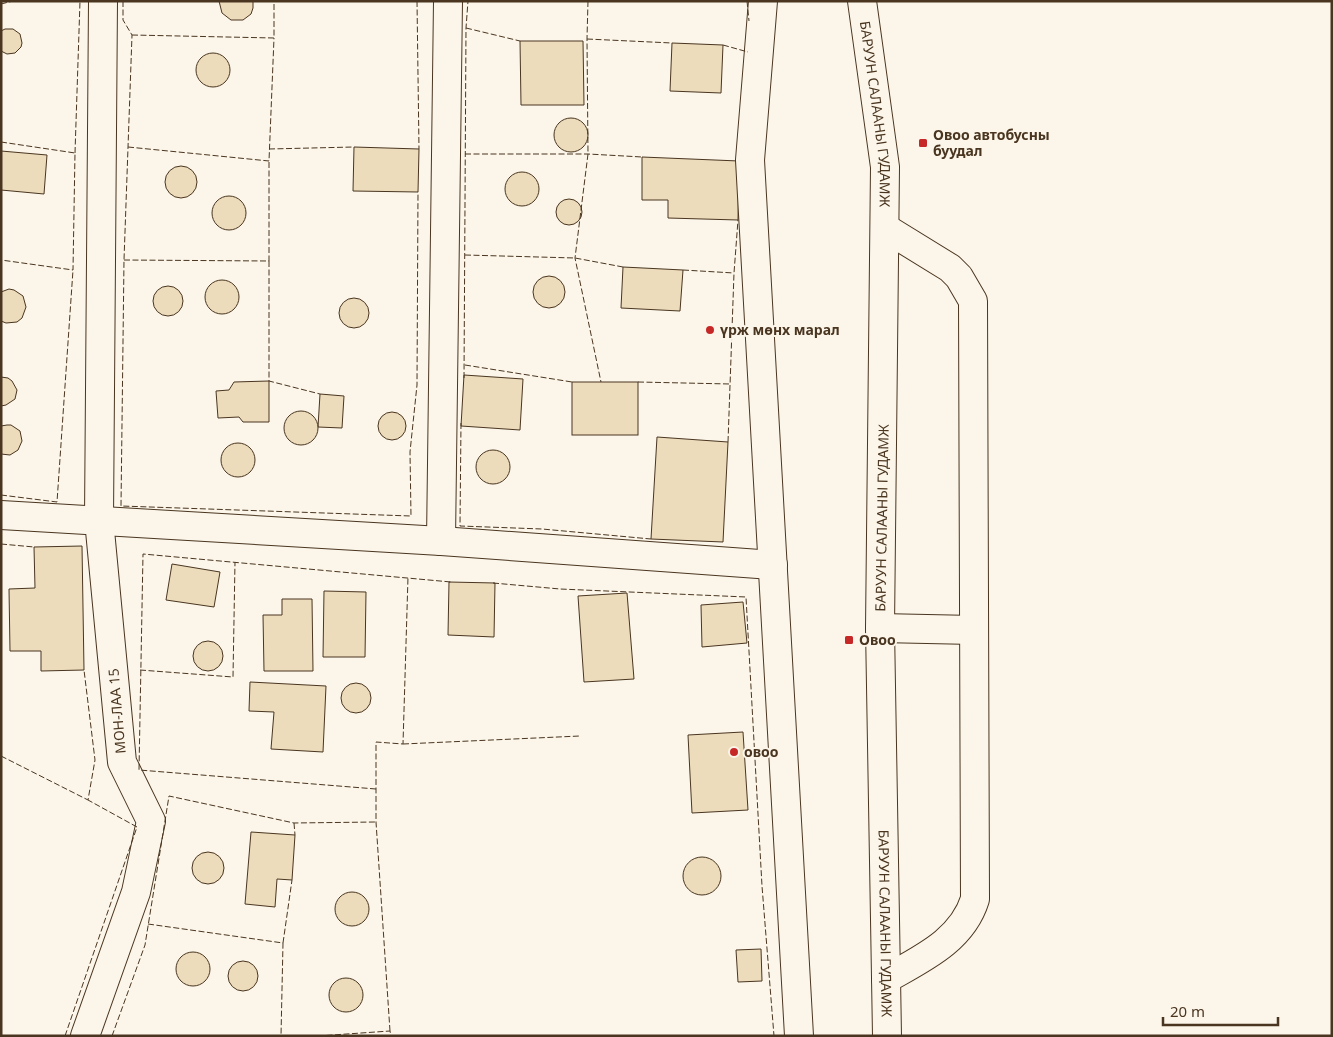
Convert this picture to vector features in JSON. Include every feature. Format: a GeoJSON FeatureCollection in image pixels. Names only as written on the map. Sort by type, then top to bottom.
{"type":"FeatureCollection","features":[{"type":"Feature","properties":{"kind":"street","name":"МОН-ЛАА 15"},"geometry":{"type":"LineString","coordinates":[[85,1036],[136,892],[151,821],[122,762],[99,520],[103,1]]}},
{"type":"Feature","properties":{"kind":"street"},"geometry":{"type":"LineString","coordinates":[[441,541],[448,1]]}},
{"type":"Feature","properties":{"kind":"street"},"geometry":{"type":"LineString","coordinates":[[763,1],[750,160],[799,1036]]}},
{"type":"Feature","properties":{"kind":"street","name":"БАРУУН САЛААНЫ ГУДАМЖ"},"geometry":{"type":"LineString","coordinates":[[862,1],[886,168],[880,628],[887,1036]]}},
{"type":"Feature","properties":{"kind":"street"},"geometry":{"type":"LineString","coordinates":[[885,228],[950,268],[959,276],[973,301],[975,900],[969,917],[939,948],[886,979]]}},
{"type":"Feature","properties":{"kind":"street"},"geometry":{"type":"LineString","coordinates":[[1,515],[441,541],[773,565]]}},
{"type":"Feature","properties":{"kind":"street"},"geometry":{"type":"LineString","coordinates":[[880,628],[974,630]]}},
{"type":"Feature","properties":{"kind":"building"},"geometry":{"type":"Polygon","coordinates":[[[219,1],[253,1],[253,8],[251,14],[243,20],[231,20],[222,13],[219,1]]]}},
{"type":"Feature","properties":{"kind":"building"},"geometry":{"type":"Polygon","coordinates":[[[13,29],[20,34],[21,47],[15,53],[7,54],[1,51],[1,31],[13,29]]]}},
{"type":"Feature","properties":{"kind":"building"},"geometry":{"type":"Polygon","coordinates":[[[520,41],[583,41],[584,105],[521,105],[520,41]]]}},
{"type":"Feature","properties":{"kind":"building"},"geometry":{"type":"Polygon","coordinates":[[[672,43],[723,45],[721,93],[670,91],[672,43]]]}},
{"type":"Feature","properties":{"kind":"building"},"geometry":{"type":"Polygon","coordinates":[[[213,53],[220,54],[225,58],[229,63],[229,77],[225,82],[220,86],[213,87],[206,86],[201,82],[197,77],[196,70],[197,63],[201,58],[206,54],[213,53]]]}},
{"type":"Feature","properties":{"kind":"building"},"geometry":{"type":"Polygon","coordinates":[[[571,118],[578,119],[583,123],[587,128],[587,142],[583,147],[578,151],[571,152],[564,151],[559,147],[555,142],[554,135],[555,128],[559,123],[564,119],[571,118]]]}},
{"type":"Feature","properties":{"kind":"building"},"geometry":{"type":"Polygon","coordinates":[[[354,147],[419,149],[418,192],[353,191],[354,147]]]}},
{"type":"Feature","properties":{"kind":"building"},"geometry":{"type":"Polygon","coordinates":[[[1,151],[47,155],[44,194],[1,190],[1,151]]]}},
{"type":"Feature","properties":{"kind":"building"},"geometry":{"type":"Polygon","coordinates":[[[642,157],[739,161],[738,220],[668,218],[668,200],[642,200],[642,157]]]}},
{"type":"Feature","properties":{"kind":"building"},"geometry":{"type":"Polygon","coordinates":[[[181,166],[193,170],[197,182],[193,194],[181,198],[169,194],[165,182],[169,170],[181,166]]]}},
{"type":"Feature","properties":{"kind":"building"},"geometry":{"type":"Polygon","coordinates":[[[522,172],[529,173],[534,177],[538,182],[538,196],[534,201],[529,205],[522,206],[515,205],[510,201],[506,196],[505,189],[506,182],[510,177],[515,173],[522,172]]]}},
{"type":"Feature","properties":{"kind":"building"},"geometry":{"type":"Polygon","coordinates":[[[229,196],[241,201],[246,213],[241,225],[229,230],[217,225],[212,213],[217,201],[229,196]]]}},
{"type":"Feature","properties":{"kind":"building"},"geometry":{"type":"Polygon","coordinates":[[[569,199],[578,203],[582,212],[578,221],[569,225],[560,221],[556,212],[560,203],[569,199]]]}},
{"type":"Feature","properties":{"kind":"building"},"geometry":{"type":"Polygon","coordinates":[[[623,267],[683,270],[680,311],[621,308],[623,267]]]}},
{"type":"Feature","properties":{"kind":"building"},"geometry":{"type":"Polygon","coordinates":[[[549,276],[561,280],[565,292],[561,304],[549,308],[537,304],[533,292],[537,280],[549,276]]]}},
{"type":"Feature","properties":{"kind":"building"},"geometry":{"type":"Polygon","coordinates":[[[222,280],[229,281],[234,285],[238,290],[238,304],[234,309],[229,313],[222,314],[215,313],[210,309],[206,304],[205,297],[206,290],[210,285],[215,281],[222,280]]]}},
{"type":"Feature","properties":{"kind":"building"},"geometry":{"type":"Polygon","coordinates":[[[168,286],[179,290],[183,301],[179,312],[168,316],[157,312],[153,301],[157,290],[168,286]]]}},
{"type":"Feature","properties":{"kind":"building"},"geometry":{"type":"Polygon","coordinates":[[[9,289],[23,296],[26,307],[22,318],[17,322],[6,323],[1,321],[1,292],[9,289]]]}},
{"type":"Feature","properties":{"kind":"building"},"geometry":{"type":"Polygon","coordinates":[[[354,298],[360,299],[368,307],[368,319],[360,327],[354,328],[348,327],[340,319],[339,313],[340,307],[348,299],[354,298]]]}},
{"type":"Feature","properties":{"kind":"building"},"geometry":{"type":"Polygon","coordinates":[[[464,375],[523,379],[520,430],[461,426],[464,375]]]}},
{"type":"Feature","properties":{"kind":"building"},"geometry":{"type":"Polygon","coordinates":[[[1,377],[12,381],[17,390],[15,399],[1,406],[1,377]]]}},
{"type":"Feature","properties":{"kind":"building"},"geometry":{"type":"Polygon","coordinates":[[[269,381],[269,422],[243,422],[239,417],[218,418],[216,391],[229,390],[234,382],[269,381]]]}},
{"type":"Feature","properties":{"kind":"building"},"geometry":{"type":"Polygon","coordinates":[[[572,382],[638,382],[638,435],[572,435],[572,382]]]}},
{"type":"Feature","properties":{"kind":"building"},"geometry":{"type":"Polygon","coordinates":[[[320,394],[344,396],[342,428],[318,427],[320,394]]]}},
{"type":"Feature","properties":{"kind":"building"},"geometry":{"type":"Polygon","coordinates":[[[301,411],[313,416],[318,428],[313,440],[301,445],[289,440],[284,428],[289,416],[301,411]]]}},
{"type":"Feature","properties":{"kind":"building"},"geometry":{"type":"Polygon","coordinates":[[[392,412],[402,416],[406,426],[402,436],[392,440],[382,436],[378,426],[382,416],[392,412]]]}},
{"type":"Feature","properties":{"kind":"building"},"geometry":{"type":"Polygon","coordinates":[[[11,425],[20,431],[22,441],[18,450],[10,455],[1,454],[1,426],[11,425]]]}},
{"type":"Feature","properties":{"kind":"building"},"geometry":{"type":"Polygon","coordinates":[[[657,437],[728,442],[723,542],[651,539],[657,437]]]}},
{"type":"Feature","properties":{"kind":"building"},"geometry":{"type":"Polygon","coordinates":[[[238,443],[250,448],[255,460],[250,472],[238,477],[226,472],[221,460],[226,448],[238,443]]]}},
{"type":"Feature","properties":{"kind":"building"},"geometry":{"type":"Polygon","coordinates":[[[493,450],[505,455],[510,467],[505,479],[493,484],[481,479],[476,467],[481,455],[493,450]]]}},
{"type":"Feature","properties":{"kind":"building"},"geometry":{"type":"Polygon","coordinates":[[[82,546],[84,670],[41,671],[41,651],[10,651],[9,589],[35,588],[34,547],[82,546]]]}},
{"type":"Feature","properties":{"kind":"building"},"geometry":{"type":"Polygon","coordinates":[[[172,564],[220,572],[214,607],[166,600],[172,564]]]}},
{"type":"Feature","properties":{"kind":"building"},"geometry":{"type":"Polygon","coordinates":[[[449,582],[495,583],[494,637],[448,635],[449,582]]]}},
{"type":"Feature","properties":{"kind":"building"},"geometry":{"type":"Polygon","coordinates":[[[324,591],[366,592],[365,657],[323,657],[324,591]]]}},
{"type":"Feature","properties":{"kind":"building"},"geometry":{"type":"Polygon","coordinates":[[[627,593],[634,679],[584,682],[578,596],[627,593]]]}},
{"type":"Feature","properties":{"kind":"building"},"geometry":{"type":"Polygon","coordinates":[[[282,599],[312,599],[313,671],[264,671],[263,615],[282,615],[282,599]]]}},
{"type":"Feature","properties":{"kind":"building"},"geometry":{"type":"Polygon","coordinates":[[[743,602],[747,643],[702,647],[701,605],[743,602]]]}},
{"type":"Feature","properties":{"kind":"building"},"geometry":{"type":"Polygon","coordinates":[[[208,641],[219,645],[223,656],[219,667],[208,671],[197,667],[193,656],[197,645],[208,641]]]}},
{"type":"Feature","properties":{"kind":"building"},"geometry":{"type":"Polygon","coordinates":[[[250,682],[326,686],[323,752],[271,749],[274,712],[249,711],[250,682]]]}},
{"type":"Feature","properties":{"kind":"building"},"geometry":{"type":"Polygon","coordinates":[[[356,683],[367,687],[371,698],[367,709],[356,713],[345,709],[341,698],[345,687],[356,683]]]}},
{"type":"Feature","properties":{"kind":"building"},"geometry":{"type":"Polygon","coordinates":[[[743,732],[748,810],[692,813],[688,735],[743,732]]]}},
{"type":"Feature","properties":{"kind":"building"},"geometry":{"type":"Polygon","coordinates":[[[251,832],[295,835],[292,880],[277,879],[275,907],[245,904],[251,832]]]}},
{"type":"Feature","properties":{"kind":"building"},"geometry":{"type":"Polygon","coordinates":[[[208,852],[220,856],[224,868],[220,880],[208,884],[196,880],[192,868],[196,856],[208,852]]]}},
{"type":"Feature","properties":{"kind":"building"},"geometry":{"type":"Polygon","coordinates":[[[702,857],[716,862],[721,876],[716,890],[702,895],[688,890],[683,876],[688,862],[702,857]]]}},
{"type":"Feature","properties":{"kind":"building"},"geometry":{"type":"Polygon","coordinates":[[[352,892],[359,893],[364,897],[368,902],[368,916],[364,921],[359,925],[352,926],[345,925],[340,921],[336,916],[335,909],[336,902],[340,897],[345,893],[352,892]]]}},
{"type":"Feature","properties":{"kind":"building"},"geometry":{"type":"Polygon","coordinates":[[[761,949],[762,981],[738,982],[736,950],[761,949]]]}},
{"type":"Feature","properties":{"kind":"building"},"geometry":{"type":"Polygon","coordinates":[[[193,952],[200,953],[205,957],[209,962],[209,976],[205,981],[200,985],[193,986],[186,985],[181,981],[177,976],[176,969],[177,962],[181,957],[186,953],[193,952]]]}},
{"type":"Feature","properties":{"kind":"building"},"geometry":{"type":"Polygon","coordinates":[[[243,961],[249,962],[257,970],[257,982],[249,990],[243,991],[237,990],[229,982],[228,976],[229,970],[237,962],[243,961]]]}},
{"type":"Feature","properties":{"kind":"building"},"geometry":{"type":"Polygon","coordinates":[[[346,978],[358,983],[363,995],[358,1007],[346,1012],[334,1007],[329,995],[334,983],[346,978]]]}},
{"type":"Feature","properties":{"kind":"fence"},"geometry":{"type":"LineString","coordinates":[[1,4],[13,1]]}},
{"type":"Feature","properties":{"kind":"fence"},"geometry":{"type":"LineString","coordinates":[[75,153],[80,1]]}},
{"type":"Feature","properties":{"kind":"fence"},"geometry":{"type":"LineString","coordinates":[[123,1],[123,20],[132,35],[124,260],[121,506],[411,516],[410,452],[417,385],[418,192]]}},
{"type":"Feature","properties":{"kind":"fence"},"geometry":{"type":"LineString","coordinates":[[132,35],[274,38],[274,1]]}},
{"type":"Feature","properties":{"kind":"fence"},"geometry":{"type":"LineString","coordinates":[[417,1],[419,149]]}},
{"type":"Feature","properties":{"kind":"fence"},"geometry":{"type":"LineString","coordinates":[[464,378],[466,28],[468,1]]}},
{"type":"Feature","properties":{"kind":"fence"},"geometry":{"type":"LineString","coordinates":[[588,1],[588,154],[575,258],[601,382]]}},
{"type":"Feature","properties":{"kind":"fence"},"geometry":{"type":"LineString","coordinates":[[747,1],[749,21]]}},
{"type":"Feature","properties":{"kind":"fence"},"geometry":{"type":"LineString","coordinates":[[466,28],[520,41]]}},
{"type":"Feature","properties":{"kind":"fence"},"geometry":{"type":"LineString","coordinates":[[128,147],[269,161],[274,38]]}},
{"type":"Feature","properties":{"kind":"fence"},"geometry":{"type":"LineString","coordinates":[[587,39],[672,43]]}},
{"type":"Feature","properties":{"kind":"fence"},"geometry":{"type":"LineString","coordinates":[[723,45],[748,52]]}},
{"type":"Feature","properties":{"kind":"fence"},"geometry":{"type":"LineString","coordinates":[[1,142],[75,153],[73,270],[1,260]]}},
{"type":"Feature","properties":{"kind":"fence"},"geometry":{"type":"LineString","coordinates":[[269,149],[354,147]]}},
{"type":"Feature","properties":{"kind":"fence"},"geometry":{"type":"LineString","coordinates":[[465,154],[588,154],[642,157]]}},
{"type":"Feature","properties":{"kind":"fence"},"geometry":{"type":"LineString","coordinates":[[124,260],[269,261],[269,161]]}},
{"type":"Feature","properties":{"kind":"fence"},"geometry":{"type":"LineString","coordinates":[[728,442],[734,273],[738,220]]}},
{"type":"Feature","properties":{"kind":"fence"},"geometry":{"type":"LineString","coordinates":[[465,255],[575,258],[623,267]]}},
{"type":"Feature","properties":{"kind":"fence"},"geometry":{"type":"LineString","coordinates":[[269,261],[269,381],[320,394]]}},
{"type":"Feature","properties":{"kind":"fence"},"geometry":{"type":"LineString","coordinates":[[1,495],[57,502],[73,270]]}},
{"type":"Feature","properties":{"kind":"fence"},"geometry":{"type":"LineString","coordinates":[[683,270],[734,273]]}},
{"type":"Feature","properties":{"kind":"fence"},"geometry":{"type":"LineString","coordinates":[[465,365],[572,382]]}},
{"type":"Feature","properties":{"kind":"fence"},"geometry":{"type":"LineString","coordinates":[[638,382],[730,384]]}},
{"type":"Feature","properties":{"kind":"fence"},"geometry":{"type":"LineString","coordinates":[[461,423],[460,526],[542,529],[651,539]]}},
{"type":"Feature","properties":{"kind":"fence"},"geometry":{"type":"LineString","coordinates":[[1,544],[34,547]]}},
{"type":"Feature","properties":{"kind":"fence"},"geometry":{"type":"LineString","coordinates":[[376,789],[139,770],[143,554],[451,582]]}},
{"type":"Feature","properties":{"kind":"fence"},"geometry":{"type":"LineString","coordinates":[[140,670],[233,677],[235,562]]}},
{"type":"Feature","properties":{"kind":"fence"},"geometry":{"type":"LineString","coordinates":[[390,1031],[376,822],[376,742],[403,744],[408,577]]}},
{"type":"Feature","properties":{"kind":"fence"},"geometry":{"type":"LineString","coordinates":[[493,583],[560,589],[746,597],[762,886],[774,1036]]}},
{"type":"Feature","properties":{"kind":"fence"},"geometry":{"type":"LineString","coordinates":[[1,756],[88,800],[95,760],[84,670]]}},
{"type":"Feature","properties":{"kind":"fence"},"geometry":{"type":"LineString","coordinates":[[403,744],[580,736]]}},
{"type":"Feature","properties":{"kind":"fence"},"geometry":{"type":"LineString","coordinates":[[112,1036],[145,945],[169,796],[294,823],[376,822]]}},
{"type":"Feature","properties":{"kind":"fence"},"geometry":{"type":"LineString","coordinates":[[65,1036],[137,827],[88,800]]}},
{"type":"Feature","properties":{"kind":"fence"},"geometry":{"type":"LineString","coordinates":[[294,823],[295,835]]}},
{"type":"Feature","properties":{"kind":"fence"},"geometry":{"type":"LineString","coordinates":[[283,943],[292,880]]}},
{"type":"Feature","properties":{"kind":"fence"},"geometry":{"type":"LineString","coordinates":[[148,924],[283,943],[281,1036]]}},
{"type":"Feature","properties":{"kind":"fence"},"geometry":{"type":"LineString","coordinates":[[318,1036],[390,1031],[391,1036]]}},
{"type":"Feature","properties":{"kind":"place","name":"Овоо автобусны буудал"},"geometry":{"type":"Point","coordinates":[923,143]}},
{"type":"Feature","properties":{"kind":"place","name":"үрж мөнх марал"},"geometry":{"type":"Point","coordinates":[710,330]}},
{"type":"Feature","properties":{"kind":"place","name":"Овоо"},"geometry":{"type":"Point","coordinates":[849,640]}},
{"type":"Feature","properties":{"kind":"place","name":"овоо"},"geometry":{"type":"Point","coordinates":[734,752]}}]}
